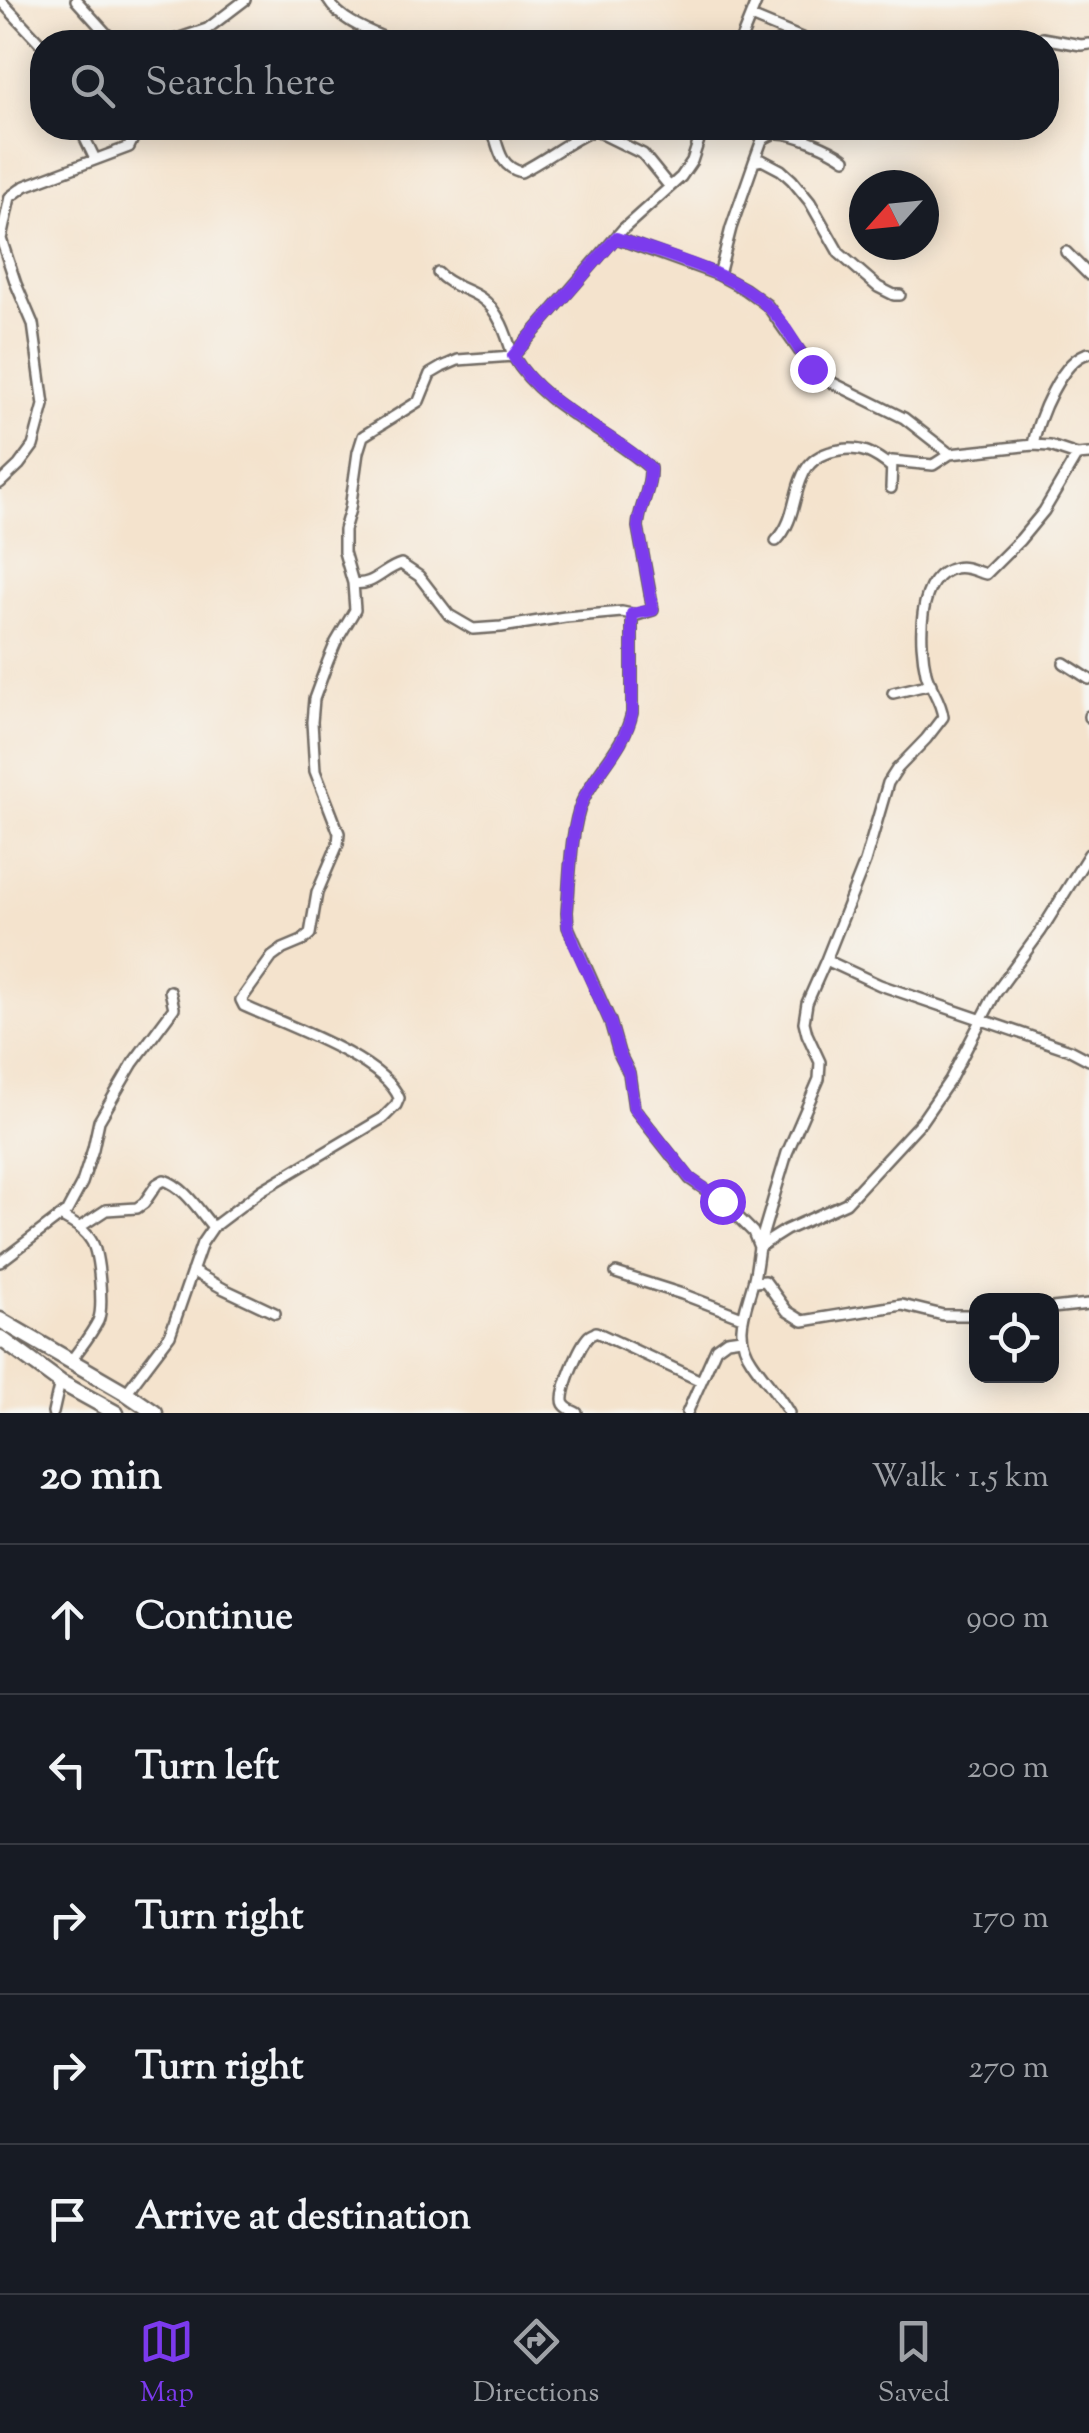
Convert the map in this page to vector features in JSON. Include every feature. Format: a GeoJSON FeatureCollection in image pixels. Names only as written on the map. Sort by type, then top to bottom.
{"type":"FeatureCollection","features":[{"type":"Feature","properties":{"kind":"highway"},"geometry":{"type":"LineString","coordinates":[[0,1320],[156,1413]]}},
{"type":"Feature","properties":{"kind":"highway"},"geometry":{"type":"LineString","coordinates":[[0,1338],[59,1381],[116,1413]]}},
{"type":"Feature","properties":{"kind":"highway"},"geometry":{"type":"LineString","coordinates":[[59,1381],[70,1361]]}},
{"type":"Feature","properties":{"kind":"highway"},"geometry":{"type":"LineString","coordinates":[[59,1381],[70,1361]]}},
{"type":"Feature","properties":{"kind":"street"},"geometry":{"type":"LineString","coordinates":[[0,0],[30,32]]}},
{"type":"Feature","properties":{"kind":"street"},"geometry":{"type":"LineString","coordinates":[[76,0],[103,30]]}},
{"type":"Feature","properties":{"kind":"street"},"geometry":{"type":"LineString","coordinates":[[204,30],[246,0]]}},
{"type":"Feature","properties":{"kind":"street"},"geometry":{"type":"LineString","coordinates":[[328,0],[334,10],[367,30]]}},
{"type":"Feature","properties":{"kind":"street"},"geometry":{"type":"LineString","coordinates":[[745,30],[757,0]]}},
{"type":"Feature","properties":{"kind":"street"},"geometry":{"type":"LineString","coordinates":[[751,17],[782,30]]}},
{"type":"Feature","properties":{"kind":"street"},"geometry":{"type":"LineString","coordinates":[[1059,41],[1089,44]]}},
{"type":"Feature","properties":{"kind":"street"},"geometry":{"type":"LineString","coordinates":[[86,140],[95,159]]}},
{"type":"Feature","properties":{"kind":"street"},"geometry":{"type":"LineString","coordinates":[[0,483],[33,446],[44,405],[33,324],[0,238],[5,196],[129,148],[133,140]]}},
{"type":"Feature","properties":{"kind":"street"},"geometry":{"type":"LineString","coordinates":[[496,140],[502,162],[522,172],[572,140]]}},
{"type":"Feature","properties":{"kind":"street"},"geometry":{"type":"LineString","coordinates":[[615,140],[644,154],[669,186]]}},
{"type":"Feature","properties":{"kind":"street"},"geometry":{"type":"LineString","coordinates":[[126,1393],[170,1335],[202,1242],[213,1228],[262,1190],[383,1118],[399,1098],[390,1082],[362,1060],[244,1006],[240,1000],[272,957],[310,934],[317,892],[338,844],[339,833],[316,771],[312,722],[314,699],[328,661],[355,610],[344,530],[363,436],[418,402],[430,374],[442,367],[458,360],[513,356],[616,238],[681,177],[699,140]]}},
{"type":"Feature","properties":{"kind":"street"},"geometry":{"type":"LineString","coordinates":[[718,275],[762,140]]}},
{"type":"Feature","properties":{"kind":"street"},"geometry":{"type":"LineString","coordinates":[[805,140],[845,159]]}},
{"type":"Feature","properties":{"kind":"street"},"geometry":{"type":"LineString","coordinates":[[754,162],[762,160],[792,180],[840,253],[878,286],[894,296],[900,295]]}},
{"type":"Feature","properties":{"kind":"street"},"geometry":{"type":"LineString","coordinates":[[616,238],[718,275],[767,305],[812,369],[904,418],[950,454]]}},
{"type":"Feature","properties":{"kind":"street"},"geometry":{"type":"LineString","coordinates":[[1066,252],[1089,274]]}},
{"type":"Feature","properties":{"kind":"street"},"geometry":{"type":"LineString","coordinates":[[353,582],[362,585],[400,564],[418,576],[450,614],[473,629],[566,616],[653,610],[638,527],[648,493],[650,468],[564,407],[527,375],[513,356],[498,318],[483,299],[447,282],[438,273]]}},
{"type":"Feature","properties":{"kind":"street"},"geometry":{"type":"LineString","coordinates":[[1033,445],[1036,425],[1070,364],[1089,353]]}},
{"type":"Feature","properties":{"kind":"street"},"geometry":{"type":"LineString","coordinates":[[789,1413],[750,1359],[741,1338],[742,1318],[787,1153],[819,1079],[820,1062],[804,1022],[807,1003],[865,862],[888,783],[943,717],[923,654],[920,622],[926,601],[942,574],[955,568],[986,574],[1020,540],[1083,455],[1033,445],[950,454],[934,465],[892,461],[891,488]]}},
{"type":"Feature","properties":{"kind":"street"},"geometry":{"type":"LineString","coordinates":[[776,541],[790,515],[802,472],[826,452],[862,449],[891,467]]}},
{"type":"Feature","properties":{"kind":"street"},"geometry":{"type":"LineString","coordinates":[[632,614],[629,728],[584,798],[578,814],[568,927],[629,1073],[634,1108],[690,1178],[722,1201],[753,1232],[759,1247]]}},
{"type":"Feature","properties":{"kind":"street"},"geometry":{"type":"LineString","coordinates":[[1064,663],[1089,678]]}},
{"type":"Feature","properties":{"kind":"street"},"geometry":{"type":"LineString","coordinates":[[894,693],[930,684]]}},
{"type":"Feature","properties":{"kind":"street"},"geometry":{"type":"LineString","coordinates":[[759,1247],[846,1203],[921,1122],[950,1080],[995,994],[1041,932],[1089,854]]}},
{"type":"Feature","properties":{"kind":"street"},"geometry":{"type":"LineString","coordinates":[[826,960],[880,985],[1089,1060]]}},
{"type":"Feature","properties":{"kind":"street"},"geometry":{"type":"LineString","coordinates":[[0,1262],[67,1211],[82,1183],[99,1121],[174,1008],[170,991]]}},
{"type":"Feature","properties":{"kind":"street"},"geometry":{"type":"LineString","coordinates":[[80,1227],[106,1210],[137,1208],[164,1180],[187,1196],[213,1228]]}},
{"type":"Feature","properties":{"kind":"street"},"geometry":{"type":"LineString","coordinates":[[62,1217],[80,1227],[96,1252],[100,1317],[70,1361]]}},
{"type":"Feature","properties":{"kind":"street"},"geometry":{"type":"LineString","coordinates":[[192,1271],[275,1314]]}},
{"type":"Feature","properties":{"kind":"street"},"geometry":{"type":"LineString","coordinates":[[616,1272],[742,1318]]}},
{"type":"Feature","properties":{"kind":"street"},"geometry":{"type":"LineString","coordinates":[[754,1282],[765,1281],[787,1312],[803,1322],[902,1305],[943,1316],[969,1315]]}},
{"type":"Feature","properties":{"kind":"street"},"geometry":{"type":"LineString","coordinates":[[1059,1307],[1089,1304]]}},
{"type":"Feature","properties":{"kind":"street"},"geometry":{"type":"LineString","coordinates":[[578,1413],[566,1408],[562,1393],[574,1362],[590,1335],[596,1332],[701,1381]]}},
{"type":"Feature","properties":{"kind":"street"},"geometry":{"type":"LineString","coordinates":[[687,1413],[716,1348],[741,1338]]}},
{"type":"Feature","properties":{"kind":"street"},"geometry":{"type":"LineString","coordinates":[[52,1413],[59,1381]]}},
{"type":"Feature","properties":{"kind":"route"},"geometry":{"type":"LineString","coordinates":[[722,1201],[690,1178],[634,1108],[629,1073],[568,927],[578,814],[584,798],[629,728],[632,614],[653,610],[638,527],[648,493],[650,468],[634,453],[578,418],[536,383],[513,356],[616,238],[718,275],[745,289],[767,305],[812,369]]}}]}
